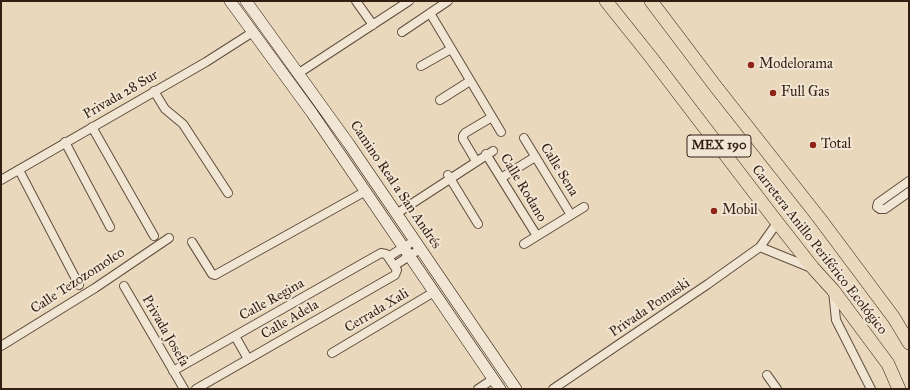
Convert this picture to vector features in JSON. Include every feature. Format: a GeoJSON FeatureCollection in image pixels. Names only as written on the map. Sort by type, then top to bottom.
{"type":"FeatureCollection","features":[{"type":"Feature","properties":{"kind":"highway","name":"Carretera Anillo Periférico Ecológico"},"geometry":{"type":"LineString","coordinates":[[606,1],[650,56],[777,223],[813,268],[833,290],[888,364],[899,389]]}},
{"type":"Feature","properties":{"kind":"highway","name":"Carretera Anillo Periférico Ecológico"},"geometry":{"type":"LineString","coordinates":[[651,1],[716,87],[820,219],[894,318],[909,343]]}},
{"type":"Feature","properties":{"kind":"main road","name":"Camino Real a San Andrés"},"geometry":{"type":"LineString","coordinates":[[230,1],[312,113],[500,389]]}},
{"type":"Feature","properties":{"kind":"main road","name":"Camino Real a San Andrés"},"geometry":{"type":"LineString","coordinates":[[247,2],[299,73],[516,389]]}},
{"type":"Feature","properties":{"kind":"main road"},"geometry":{"type":"LineString","coordinates":[[238,11],[247,2]]}},
{"type":"Feature","properties":{"kind":"street"},"geometry":{"type":"LineString","coordinates":[[356,1],[373,24]]}},
{"type":"Feature","properties":{"kind":"street"},"geometry":{"type":"LineString","coordinates":[[299,73],[409,1]]}},
{"type":"Feature","properties":{"kind":"street"},"geometry":{"type":"LineString","coordinates":[[402,32],[448,1]]}},
{"type":"Feature","properties":{"kind":"street"},"geometry":{"type":"LineString","coordinates":[[430,13],[501,132]]}},
{"type":"Feature","properties":{"kind":"street","name":"Privada 28 Sur"},"geometry":{"type":"LineString","coordinates":[[1,180],[206,62],[253,32]]}},
{"type":"Feature","properties":{"kind":"street"},"geometry":{"type":"LineString","coordinates":[[421,66],[451,49]]}},
{"type":"Feature","properties":{"kind":"street"},"geometry":{"type":"LineString","coordinates":[[440,100],[470,81]]}},
{"type":"Feature","properties":{"kind":"street"},"geometry":{"type":"LineString","coordinates":[[154,91],[165,109],[183,124],[228,193]]}},
{"type":"Feature","properties":{"kind":"street"},"geometry":{"type":"LineString","coordinates":[[395,212],[449,177],[457,169],[464,168],[476,161],[463,139],[463,136],[465,132],[492,117]]}},
{"type":"Feature","properties":{"kind":"street"},"geometry":{"type":"LineString","coordinates":[[92,127],[154,236]]}},
{"type":"Feature","properties":{"kind":"street","name":"Calle Sena"},"geometry":{"type":"LineString","coordinates":[[524,138],[572,215]]}},
{"type":"Feature","properties":{"kind":"street"},"geometry":{"type":"LineString","coordinates":[[65,142],[110,227]]}},
{"type":"Feature","properties":{"kind":"street","name":"Calle Rodano"},"geometry":{"type":"LineString","coordinates":[[476,161],[490,152],[501,178],[536,236]]}},
{"type":"Feature","properties":{"kind":"street"},"geometry":{"type":"LineString","coordinates":[[501,178],[536,156]]}},
{"type":"Feature","properties":{"kind":"street"},"geometry":{"type":"LineString","coordinates":[[19,170],[79,285]]}},
{"type":"Feature","properties":{"kind":"street"},"geometry":{"type":"LineString","coordinates":[[449,177],[478,224]]}},
{"type":"Feature","properties":{"kind":"street"},"geometry":{"type":"LineString","coordinates":[[909,181],[878,203],[877,207],[881,210],[885,209],[909,192]]}},
{"type":"Feature","properties":{"kind":"street"},"geometry":{"type":"LineString","coordinates":[[192,242],[212,274],[215,275],[366,191]]}},
{"type":"Feature","properties":{"kind":"street"},"geometry":{"type":"LineString","coordinates":[[524,244],[584,207]]}},
{"type":"Feature","properties":{"kind":"street","name":"Privada Pomaski"},"geometry":{"type":"LineString","coordinates":[[553,389],[760,247],[777,223]]}},
{"type":"Feature","properties":{"kind":"street","name":"Calle Tezozomolco"},"geometry":{"type":"LineString","coordinates":[[1,346],[95,288],[169,238]]}},
{"type":"Feature","properties":{"kind":"street"},"geometry":{"type":"LineString","coordinates":[[407,251],[417,245]]}},
{"type":"Feature","properties":{"kind":"street"},"geometry":{"type":"LineString","coordinates":[[760,247],[813,268]]}},
{"type":"Feature","properties":{"kind":"street","name":"Calle Regina"},"geometry":{"type":"LineString","coordinates":[[173,371],[381,253],[386,255],[407,251]]}},
{"type":"Feature","properties":{"kind":"street","name":"Calle Adela"},"geometry":{"type":"LineString","coordinates":[[196,389],[210,386],[248,359],[395,270],[407,251]]}},
{"type":"Feature","properties":{"kind":"street"},"geometry":{"type":"LineString","coordinates":[[386,255],[395,270]]}},
{"type":"Feature","properties":{"kind":"street","name":"Privada Josefa"},"geometry":{"type":"LineString","coordinates":[[124,286],[184,389]]}},
{"type":"Feature","properties":{"kind":"street"},"geometry":{"type":"LineString","coordinates":[[833,290],[836,320],[871,389]]}},
{"type":"Feature","properties":{"kind":"street","name":"Cerrada Xali"},"geometry":{"type":"LineString","coordinates":[[332,353],[434,292]]}},
{"type":"Feature","properties":{"kind":"street"},"geometry":{"type":"LineString","coordinates":[[235,336],[248,359]]}},
{"type":"Feature","properties":{"kind":"street"},"geometry":{"type":"LineString","coordinates":[[767,375],[777,389]]}},
{"type":"Feature","properties":{"kind":"street"},"geometry":{"type":"LineString","coordinates":[[478,389],[493,379]]}},
{"type":"Feature","properties":{"kind":"place","name":"Modelorama"},"geometry":{"type":"Point","coordinates":[751,65]}},
{"type":"Feature","properties":{"kind":"place","name":"Full Gas"},"geometry":{"type":"Point","coordinates":[773,93]}},
{"type":"Feature","properties":{"kind":"place","name":"Total"},"geometry":{"type":"Point","coordinates":[813,145]}},
{"type":"Feature","properties":{"kind":"place","name":"Mobil"},"geometry":{"type":"Point","coordinates":[714,211]}}]}
